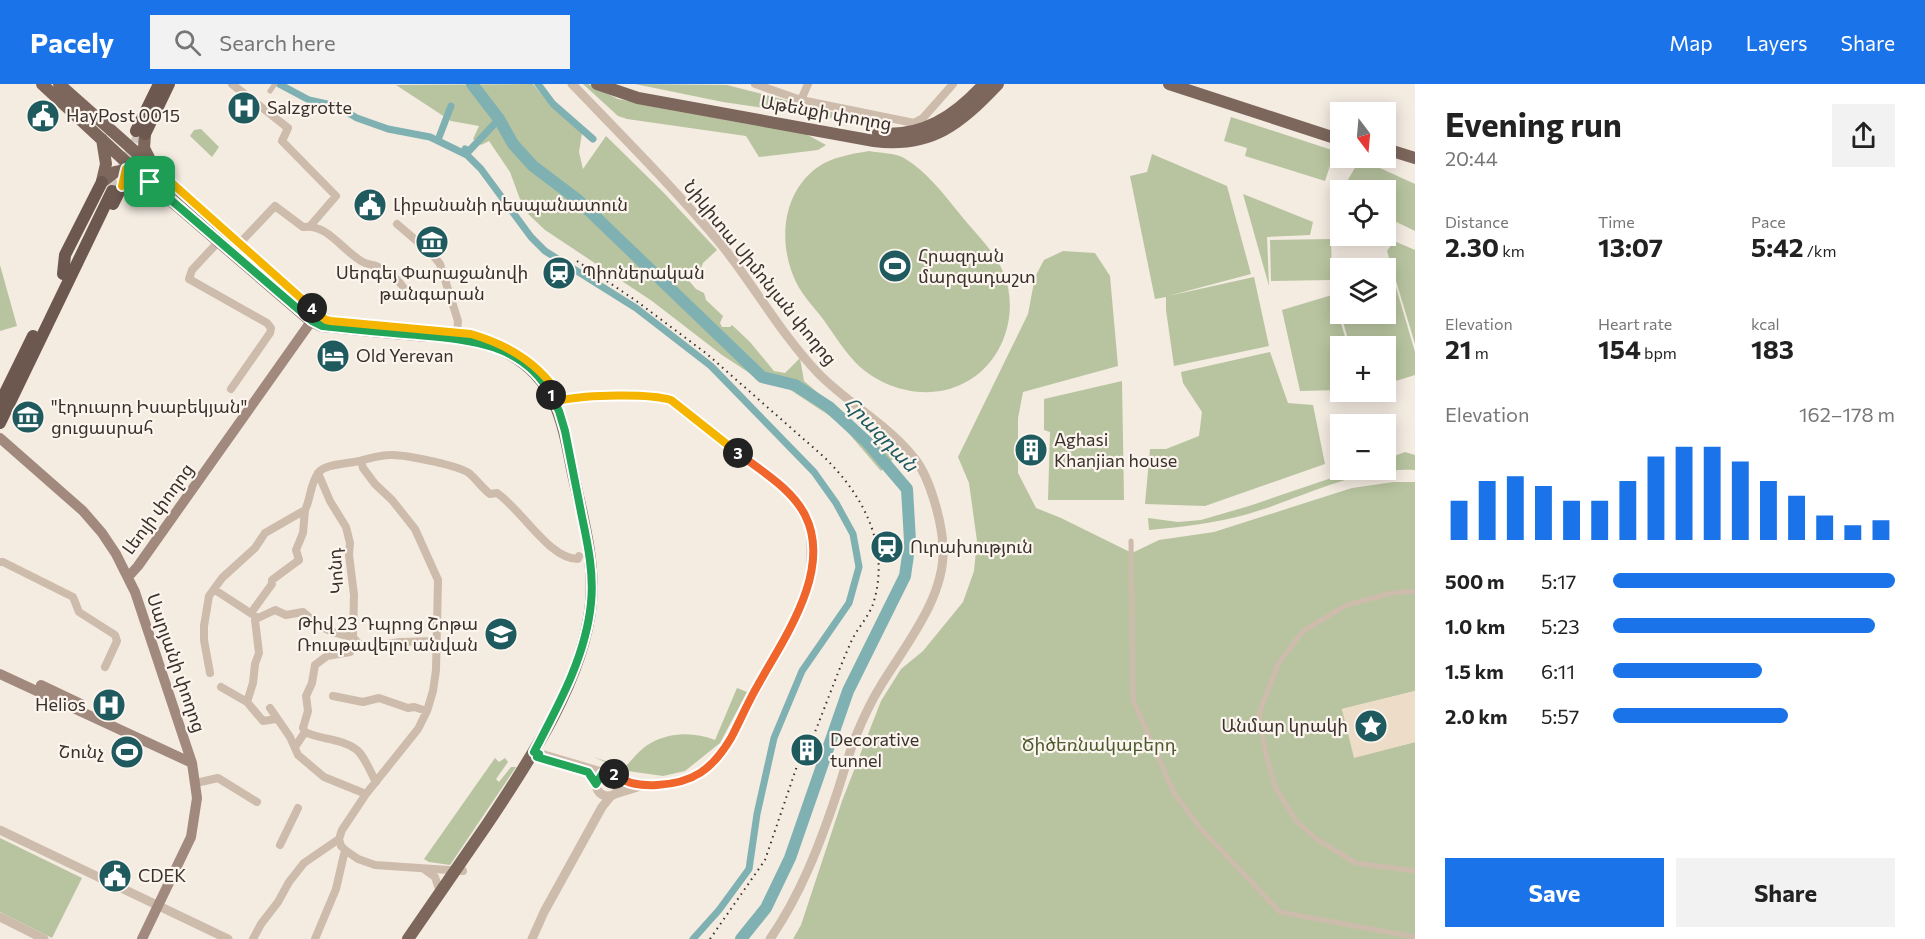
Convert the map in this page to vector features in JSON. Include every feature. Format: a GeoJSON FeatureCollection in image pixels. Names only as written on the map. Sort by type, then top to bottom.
{"type":"FeatureCollection","features":[{"type":"Feature","properties":{"kind":"highway"},"geometry":{"type":"LineString","coordinates":[[125,139],[159,84]]}},
{"type":"Feature","properties":{"kind":"highway"},"geometry":{"type":"LineString","coordinates":[[125,139],[170,84]]}},
{"type":"Feature","properties":{"kind":"highway"},"geometry":{"type":"LineString","coordinates":[[0,403],[63,274],[110,187]]}},
{"type":"Feature","properties":{"kind":"highway"},"geometry":{"type":"LineString","coordinates":[[0,423],[64,291],[87,255],[110,187]]}},
{"type":"Feature","properties":{"kind":"main road"},"geometry":{"type":"LineString","coordinates":[[42,84],[125,139],[144,148],[155,168]]}},
{"type":"Feature","properties":{"kind":"main road"},"geometry":{"type":"LineString","coordinates":[[59,84],[125,139],[239,244],[322,326],[468,339],[493,346],[513,356],[535,373],[552,396],[565,431],[590,555],[592,587],[588,626],[582,649],[535,755],[466,855],[459,870],[408,939]]}},
{"type":"Feature","properties":{"kind":"main road","name":"Աթենքի փողոց"},"geometry":{"type":"LineString","coordinates":[[597,84],[638,98],[874,141],[899,143],[921,140],[948,129],[972,111],[998,84]]}},
{"type":"Feature","properties":{"kind":"main road","name":"Աթենքի փողոց"},"geometry":{"type":"LineString","coordinates":[[617,84],[653,94],[880,133],[898,134],[921,130],[949,117],[984,84]]}},
{"type":"Feature","properties":{"kind":"main road"},"geometry":{"type":"LineString","coordinates":[[1169,84],[1330,136]]}},
{"type":"Feature","properties":{"kind":"main road"},"geometry":{"type":"LineString","coordinates":[[1190,84],[1330,130]]}},
{"type":"Feature","properties":{"kind":"main road"},"geometry":{"type":"LineString","coordinates":[[125,139],[132,166]]}},
{"type":"Feature","properties":{"kind":"main road"},"geometry":{"type":"LineString","coordinates":[[125,139],[132,166],[219,241],[314,317],[331,321],[458,333],[492,340],[518,353],[542,373],[554,386],[568,414],[589,516],[597,576],[597,600],[593,621],[579,670],[535,755],[459,870],[417,939]]}},
{"type":"Feature","properties":{"kind":"main road"},"geometry":{"type":"LineString","coordinates":[[110,187],[137,162],[125,139]]}},
{"type":"Feature","properties":{"kind":"main road"},"geometry":{"type":"LineString","coordinates":[[110,187],[106,164],[125,139]]}},
{"type":"Feature","properties":{"kind":"main road"},"geometry":{"type":"LineString","coordinates":[[1396,151],[1415,158]]}},
{"type":"Feature","properties":{"kind":"main road"},"geometry":{"type":"LineString","coordinates":[[1396,158],[1415,164]]}},
{"type":"Feature","properties":{"kind":"main road"},"geometry":{"type":"LineString","coordinates":[[110,187],[115,172],[132,166],[155,168]]}},
{"type":"Feature","properties":{"kind":"main road"},"geometry":{"type":"LineString","coordinates":[[110,187],[136,179],[150,182]]}},
{"type":"Feature","properties":{"kind":"main road","name":"Լեոյի փողոց"},"geometry":{"type":"LineString","coordinates":[[129,576],[314,317]]}},
{"type":"Feature","properties":{"kind":"main road","name":"Սարյանի փողոց"},"geometry":{"type":"LineString","coordinates":[[0,438],[83,511],[102,533],[129,576],[190,758],[197,798],[191,837],[142,939]]}},
{"type":"Feature","properties":{"kind":"main road"},"geometry":{"type":"LineString","coordinates":[[0,666],[190,758]]}},
{"type":"Feature","properties":{"kind":"main road"},"geometry":{"type":"LineString","coordinates":[[0,674],[190,758]]}},
{"type":"Feature","properties":{"kind":"street"},"geometry":{"type":"LineString","coordinates":[[232,84],[288,128],[282,141],[336,196],[311,225]]}},
{"type":"Feature","properties":{"kind":"street"},"geometry":{"type":"LineString","coordinates":[[270,91],[275,84]]}},
{"type":"Feature","properties":{"kind":"street","name":"Նիկիտա Սիմոնյան փողոց"},"geometry":{"type":"LineString","coordinates":[[572,84],[673,190],[723,247],[799,351],[818,373],[882,424],[916,460],[931,493],[939,524],[944,549],[937,586],[925,614],[879,688],[855,739],[814,857],[798,893],[770,939]]}},
{"type":"Feature","properties":{"kind":"street"},"geometry":{"type":"LineString","coordinates":[[755,84],[801,100],[914,123],[923,118],[953,84]]}},
{"type":"Feature","properties":{"kind":"street"},"geometry":{"type":"LineString","coordinates":[[801,100],[808,84]]}},
{"type":"Feature","properties":{"kind":"street"},"geometry":{"type":"LineString","coordinates":[[239,244],[275,206],[303,226],[311,225],[331,236],[362,262],[387,271],[404,286],[407,294]]}},
{"type":"Feature","properties":{"kind":"street"},"geometry":{"type":"LineString","coordinates":[[397,224],[432,254],[440,264],[458,321],[458,333]]}},
{"type":"Feature","properties":{"kind":"street"},"geometry":{"type":"LineString","coordinates":[[219,241],[192,270],[189,279],[267,322],[270,328],[270,333],[231,389]]}},
{"type":"Feature","properties":{"kind":"street"},"geometry":{"type":"LineString","coordinates":[[535,755],[588,772],[598,790],[609,794],[641,786],[679,783],[697,776],[724,749],[792,625],[811,576],[811,535],[805,516],[785,489],[671,400],[661,397],[578,397],[562,400]]}},
{"type":"Feature","properties":{"kind":"street"},"geometry":{"type":"LineString","coordinates":[[247,702],[259,653],[254,616],[272,580],[298,560],[296,550],[303,533],[305,510],[311,494],[312,482],[321,470],[399,454],[435,462],[470,474],[489,494],[497,493],[510,503],[533,527],[544,543],[568,558],[578,559],[579,556]]}},
{"type":"Feature","properties":{"kind":"street"},"geometry":{"type":"LineString","coordinates":[[361,461],[363,468],[375,484],[416,529],[438,580],[436,670],[427,711],[418,729],[366,794],[342,830],[339,839],[345,850],[358,859],[375,866],[459,870]]}},
{"type":"Feature","properties":{"kind":"street","name":"Կոնդ"},"geometry":{"type":"LineString","coordinates":[[318,473],[345,527],[350,543],[349,555],[354,595],[353,637]]}},
{"type":"Feature","properties":{"kind":"street"},"geometry":{"type":"LineString","coordinates":[[210,673],[204,626],[209,596],[215,590],[218,582],[252,551],[265,533],[305,510]]}},
{"type":"Feature","properties":{"kind":"street"},"geometry":{"type":"LineString","coordinates":[[1131,541],[1133,700],[1174,793],[1200,828],[1280,912],[1415,937]]}},
{"type":"Feature","properties":{"kind":"street"},"geometry":{"type":"LineString","coordinates":[[0,562],[73,597],[79,612],[115,636],[117,641],[105,667]]}},
{"type":"Feature","properties":{"kind":"street"},"geometry":{"type":"LineString","coordinates":[[215,590],[254,616],[275,610],[286,615],[303,612],[311,621],[330,632],[353,637],[359,644]]}},
{"type":"Feature","properties":{"kind":"street"},"geometry":{"type":"LineString","coordinates":[[1415,591],[1392,593],[1347,605],[1303,631],[1278,664],[1258,714],[1275,787],[1297,822],[1315,838],[1356,863],[1415,871]]}},
{"type":"Feature","properties":{"kind":"street"},"geometry":{"type":"LineString","coordinates":[[376,782],[359,752],[347,744],[318,738],[305,732],[303,728],[308,711],[306,696],[312,683],[315,665],[322,658],[350,652],[354,646],[359,644],[381,645],[437,641]]}},
{"type":"Feature","properties":{"kind":"street"},"geometry":{"type":"LineString","coordinates":[[221,687],[247,702],[263,721],[276,719]]}},
{"type":"Feature","properties":{"kind":"street"},"geometry":{"type":"LineString","coordinates":[[333,696],[363,702],[379,698],[408,708],[414,707],[427,711]]}},
{"type":"Feature","properties":{"kind":"street"},"geometry":{"type":"LineString","coordinates":[[270,708],[290,737],[298,755],[324,777],[366,794]]}},
{"type":"Feature","properties":{"kind":"street"},"geometry":{"type":"LineString","coordinates":[[295,747],[305,732]]}},
{"type":"Feature","properties":{"kind":"street"},"geometry":{"type":"LineString","coordinates":[[535,755],[613,773],[619,779],[641,786]]}},
{"type":"Feature","properties":{"kind":"street"},"geometry":{"type":"LineString","coordinates":[[596,784],[600,776],[605,773]]}},
{"type":"Feature","properties":{"kind":"street"},"geometry":{"type":"LineString","coordinates":[[196,783],[218,778],[257,802]]}},
{"type":"Feature","properties":{"kind":"street"},"geometry":{"type":"LineString","coordinates":[[532,939],[544,912],[609,794],[620,787],[619,779]]}},
{"type":"Feature","properties":{"kind":"street"},"geometry":{"type":"LineString","coordinates":[[280,845],[298,808]]}},
{"type":"Feature","properties":{"kind":"street"},"geometry":{"type":"LineString","coordinates":[[0,830],[228,939]]}},
{"type":"Feature","properties":{"kind":"street"},"geometry":{"type":"LineString","coordinates":[[253,939],[289,882],[304,863],[339,839]]}},
{"type":"Feature","properties":{"kind":"street"},"geometry":{"type":"LineString","coordinates":[[315,939],[336,889],[345,850]]}},
{"type":"Feature","properties":{"kind":"street"},"geometry":{"type":"LineString","coordinates":[[423,868],[435,877],[440,893]]}},
{"type":"Feature","properties":{"kind":"street"},"geometry":{"type":"LineString","coordinates":[[0,917],[44,939]]}},
{"type":"Feature","properties":{"kind":"green space"},"geometry":{"type":"Polygon","coordinates":[[[533,84],[551,106],[582,133],[579,152],[583,169],[606,136],[717,250],[703,263],[701,268],[684,269],[684,275],[696,289],[704,293],[706,300],[723,316],[720,323],[722,327],[732,325],[750,342],[774,371],[785,373],[800,358],[804,381],[876,442],[899,453],[881,471],[839,422],[789,389],[757,378],[722,355],[652,301],[545,230],[524,210],[510,172],[489,141],[481,145],[473,139],[479,126],[451,121],[396,85],[533,84]]]}},
{"type":"Feature","properties":{"kind":"green space"},"geometry":{"type":"Polygon","coordinates":[[[583,84],[588,84],[618,99],[804,133],[826,145],[818,150],[759,157],[746,136],[618,116],[583,84]]]}},
{"type":"Feature","properties":{"kind":"green space"},"geometry":{"type":"Polygon","coordinates":[[[635,84],[727,85],[885,126],[723,102],[635,84]]]}},
{"type":"Feature","properties":{"kind":"green space"},"geometry":{"type":"Polygon","coordinates":[[[1231,117],[1330,149],[1330,166],[1325,181],[1245,156],[1247,148],[1224,141],[1231,117]]]}},
{"type":"Feature","properties":{"kind":"green space"},"geometry":{"type":"Polygon","coordinates":[[[201,129],[219,147],[212,157],[190,136],[194,130],[201,129]]]}},
{"type":"Feature","properties":{"kind":"green space","name":"Հրազդան մարզադաշտ"},"geometry":{"type":"Polygon","coordinates":[[[869,151],[900,156],[927,176],[990,250],[1004,274],[1010,306],[1004,337],[998,351],[977,375],[951,388],[923,392],[909,391],[882,382],[870,375],[845,350],[801,292],[790,268],[785,236],[786,220],[796,191],[818,167],[842,156],[869,151]]]}},
{"type":"Feature","properties":{"kind":"green space"},"geometry":{"type":"Polygon","coordinates":[[[1152,154],[1227,186],[1251,274],[1168,296],[1254,277],[1269,346],[1174,366],[1166,297],[1155,299],[1130,176],[1147,172],[1152,154]]]}},
{"type":"Feature","properties":{"kind":"green space"},"geometry":{"type":"Polygon","coordinates":[[[1355,168],[1380,168],[1415,184],[1415,231],[1396,222],[1396,180],[1348,180],[1355,168]]]}},
{"type":"Feature","properties":{"kind":"green space"},"geometry":{"type":"Polygon","coordinates":[[[1243,194],[1313,222],[1310,235],[1267,237],[1269,286],[1243,194]]]}},
{"type":"Feature","properties":{"kind":"green space"},"geometry":{"type":"Polygon","coordinates":[[[1330,239],[1330,280],[1271,281],[1270,240],[1330,239]]]}},
{"type":"Feature","properties":{"kind":"green space"},"geometry":{"type":"Polygon","coordinates":[[[1396,242],[1415,250],[1415,344],[1396,281],[1396,258],[1389,258],[1387,251],[1390,246],[1396,246],[1396,242]]]}},
{"type":"Feature","properties":{"kind":"green space","name":"Ծիծեռնակաբերդ"},"geometry":{"type":"Polygon","coordinates":[[[1063,251],[1095,253],[1110,276],[1118,366],[1023,392],[1018,418],[1018,473],[1036,508],[1132,553],[1159,540],[1214,532],[1352,488],[1394,482],[1415,482],[1415,691],[1342,709],[1355,757],[1415,742],[1415,939],[793,939],[801,925],[842,801],[881,701],[901,669],[923,651],[963,602],[974,571],[977,541],[969,483],[958,457],[1028,314],[1035,277],[1044,260],[1063,251]]]}},
{"type":"Feature","properties":{"kind":"green space"},"geometry":{"type":"Polygon","coordinates":[[[0,265],[17,326],[0,331],[0,265]]]}},
{"type":"Feature","properties":{"kind":"green space"},"geometry":{"type":"Polygon","coordinates":[[[1396,287],[1415,352],[1415,375],[1396,381],[1396,336],[1347,336],[1344,324],[1396,324],[1396,287]]]}},
{"type":"Feature","properties":{"kind":"green space"},"geometry":{"type":"Polygon","coordinates":[[[1330,296],[1330,324],[1341,324],[1345,336],[1330,336],[1330,390],[1300,391],[1282,310],[1330,296]]]}},
{"type":"Feature","properties":{"kind":"green space"},"geometry":{"type":"Polygon","coordinates":[[[1270,352],[1288,403],[1313,405],[1325,464],[1205,506],[1145,504],[1150,449],[1166,449],[1199,436],[1202,412],[1183,383],[1181,372],[1270,352]]]}},
{"type":"Feature","properties":{"kind":"green space"},"geometry":{"type":"Polygon","coordinates":[[[1122,381],[1124,500],[1048,500],[1050,432],[1044,430],[1044,399],[1122,381]]]}},
{"type":"Feature","properties":{"kind":"green space"},"geometry":{"type":"Polygon","coordinates":[[[1405,452],[1415,455],[1415,470],[1396,470],[1396,455],[1405,452]]]}},
{"type":"Feature","properties":{"kind":"green space"},"geometry":{"type":"Polygon","coordinates":[[[1330,478],[1345,480],[1248,514],[1199,524],[1149,530],[1148,518],[1178,522],[1201,520],[1330,478]]]}},
{"type":"Feature","properties":{"kind":"green space"},"geometry":{"type":"Polygon","coordinates":[[[737,688],[747,692],[720,743],[685,771],[663,776],[628,771],[593,757],[625,767],[646,746],[662,738],[689,734],[715,740],[737,688]]]}},
{"type":"Feature","properties":{"kind":"green space"},"geometry":{"type":"Polygon","coordinates":[[[495,758],[499,762],[505,758],[508,762],[496,779],[499,782],[511,767],[516,767],[450,865],[424,859],[495,758]]]}},
{"type":"Feature","properties":{"kind":"green space"},"geometry":{"type":"Polygon","coordinates":[[[0,838],[82,878],[52,938],[0,912],[0,838]]]}},
{"type":"Feature","properties":{"kind":"shaded area"},"geometry":{"type":"Polygon","coordinates":[[[1415,691],[1415,742],[1354,758],[1342,709],[1415,691]],[[1372,710],[1358,717],[1357,733],[1362,738],[1371,741],[1384,735],[1386,727],[1380,713],[1372,710]]]}},
{"type":"Feature","properties":{"kind":"waterway"},"geometry":{"type":"LineString","coordinates":[[279,84],[309,100],[336,106],[357,118],[388,129],[430,137],[467,155],[481,169],[531,237],[545,251],[636,308],[711,366],[814,472],[836,503],[853,534],[859,567],[849,603],[802,671],[774,738],[757,814],[749,869],[719,910],[693,939]]}},
{"type":"Feature","properties":{"kind":"waterway","name":"Հրազդան"},"geometry":{"type":"LineString","coordinates":[[472,84],[499,119],[513,144],[533,166],[578,200],[762,377],[795,385],[829,407],[867,442],[907,489],[910,541],[905,576],[848,691],[790,858],[766,908],[741,939]]}},
{"type":"Feature","properties":{"kind":"waterway"},"geometry":{"type":"LineString","coordinates":[[538,84],[553,104],[593,139]]}},
{"type":"Feature","properties":{"kind":"waterway"},"geometry":{"type":"LineString","coordinates":[[438,140],[451,106]]}},
{"type":"Feature","properties":{"kind":"waterway"},"geometry":{"type":"LineString","coordinates":[[465,149],[469,151],[499,119]]}},
{"type":"Feature","properties":{"kind":"tunnel"},"geometry":{"type":"LineString","coordinates":[[112,191],[146,122]]}},
{"type":"Feature","properties":{"kind":"railway"},"geometry":{"type":"LineString","coordinates":[[577,261],[635,300],[707,354],[824,457],[851,488],[861,504],[870,522],[878,560],[878,580],[874,601],[870,612],[851,642],[815,732]]}},
{"type":"Feature","properties":{"kind":"railway"},"geometry":{"type":"LineString","coordinates":[[710,939],[765,860],[797,766]]}},
{"type":"Feature","properties":{"kind":"place","name":"Salzgrotte"},"geometry":{"type":"Point","coordinates":[244,108]}},
{"type":"Feature","properties":{"kind":"place","name":"HayPost 0015"},"geometry":{"type":"Point","coordinates":[43,116]}},
{"type":"Feature","properties":{"kind":"place","name":"Լիբանանի դեսպանատուն"},"geometry":{"type":"Point","coordinates":[370,205]}},
{"type":"Feature","properties":{"kind":"place","name":"Սերգեյ Փարաջանովի թանգարան"},"geometry":{"type":"Point","coordinates":[432,242]}},
{"type":"Feature","properties":{"kind":"place","name":"Հրազդան մարզադաշտ"},"geometry":{"type":"Point","coordinates":[895,266]}},
{"type":"Feature","properties":{"kind":"place","name":"Պիոներական"},"geometry":{"type":"Point","coordinates":[559,273]}},
{"type":"Feature","properties":{"kind":"place","name":"Old Yerevan"},"geometry":{"type":"Point","coordinates":[333,356]}},
{"type":"Feature","properties":{"kind":"place","name":"\"էդուարդ Իսաբեկյան\" ցուցասրահ"},"geometry":{"type":"Point","coordinates":[28,417]}},
{"type":"Feature","properties":{"kind":"place","name":"Aghasi Khanjian house"},"geometry":{"type":"Point","coordinates":[1031,450]}},
{"type":"Feature","properties":{"kind":"place","name":"Ուրախություն"},"geometry":{"type":"Point","coordinates":[887,547]}},
{"type":"Feature","properties":{"kind":"place","name":"Թիվ 23 Դպրոց Շոթա Ռուսթավելու անվան"},"geometry":{"type":"Point","coordinates":[501,634]}},
{"type":"Feature","properties":{"kind":"place","name":"Helios"},"geometry":{"type":"Point","coordinates":[109,705]}},
{"type":"Feature","properties":{"kind":"place","name":"Անմար կրակի"},"geometry":{"type":"Point","coordinates":[1371,726]}},
{"type":"Feature","properties":{"kind":"place","name":"Decorative tunnel"},"geometry":{"type":"Point","coordinates":[807,750]}},
{"type":"Feature","properties":{"kind":"place","name":"Շունչ"},"geometry":{"type":"Point","coordinates":[127,752]}},
{"type":"Feature","properties":{"kind":"place","name":"CDEK"},"geometry":{"type":"Point","coordinates":[115,876]}},
{"type":"Feature","properties":{"kind":"route"},"geometry":{"type":"LineString","coordinates":[[155,168],[326,320],[471,334],[492,340],[518,353],[536,367],[554,386],[562,400],[578,397],[661,397],[671,400],[794,498],[805,516],[811,535],[811,576],[792,625],[731,738],[717,759],[697,776],[688,780],[679,783],[641,786],[619,779],[610,772],[600,776],[596,784],[588,772],[537,757],[539,754],[534,752],[582,649],[588,626],[592,587],[590,555],[562,421],[549,390],[535,373],[513,356],[493,346],[468,339],[322,326],[296,309],[150,182],[136,179],[122,186],[126,169],[155,168]]}}]}
